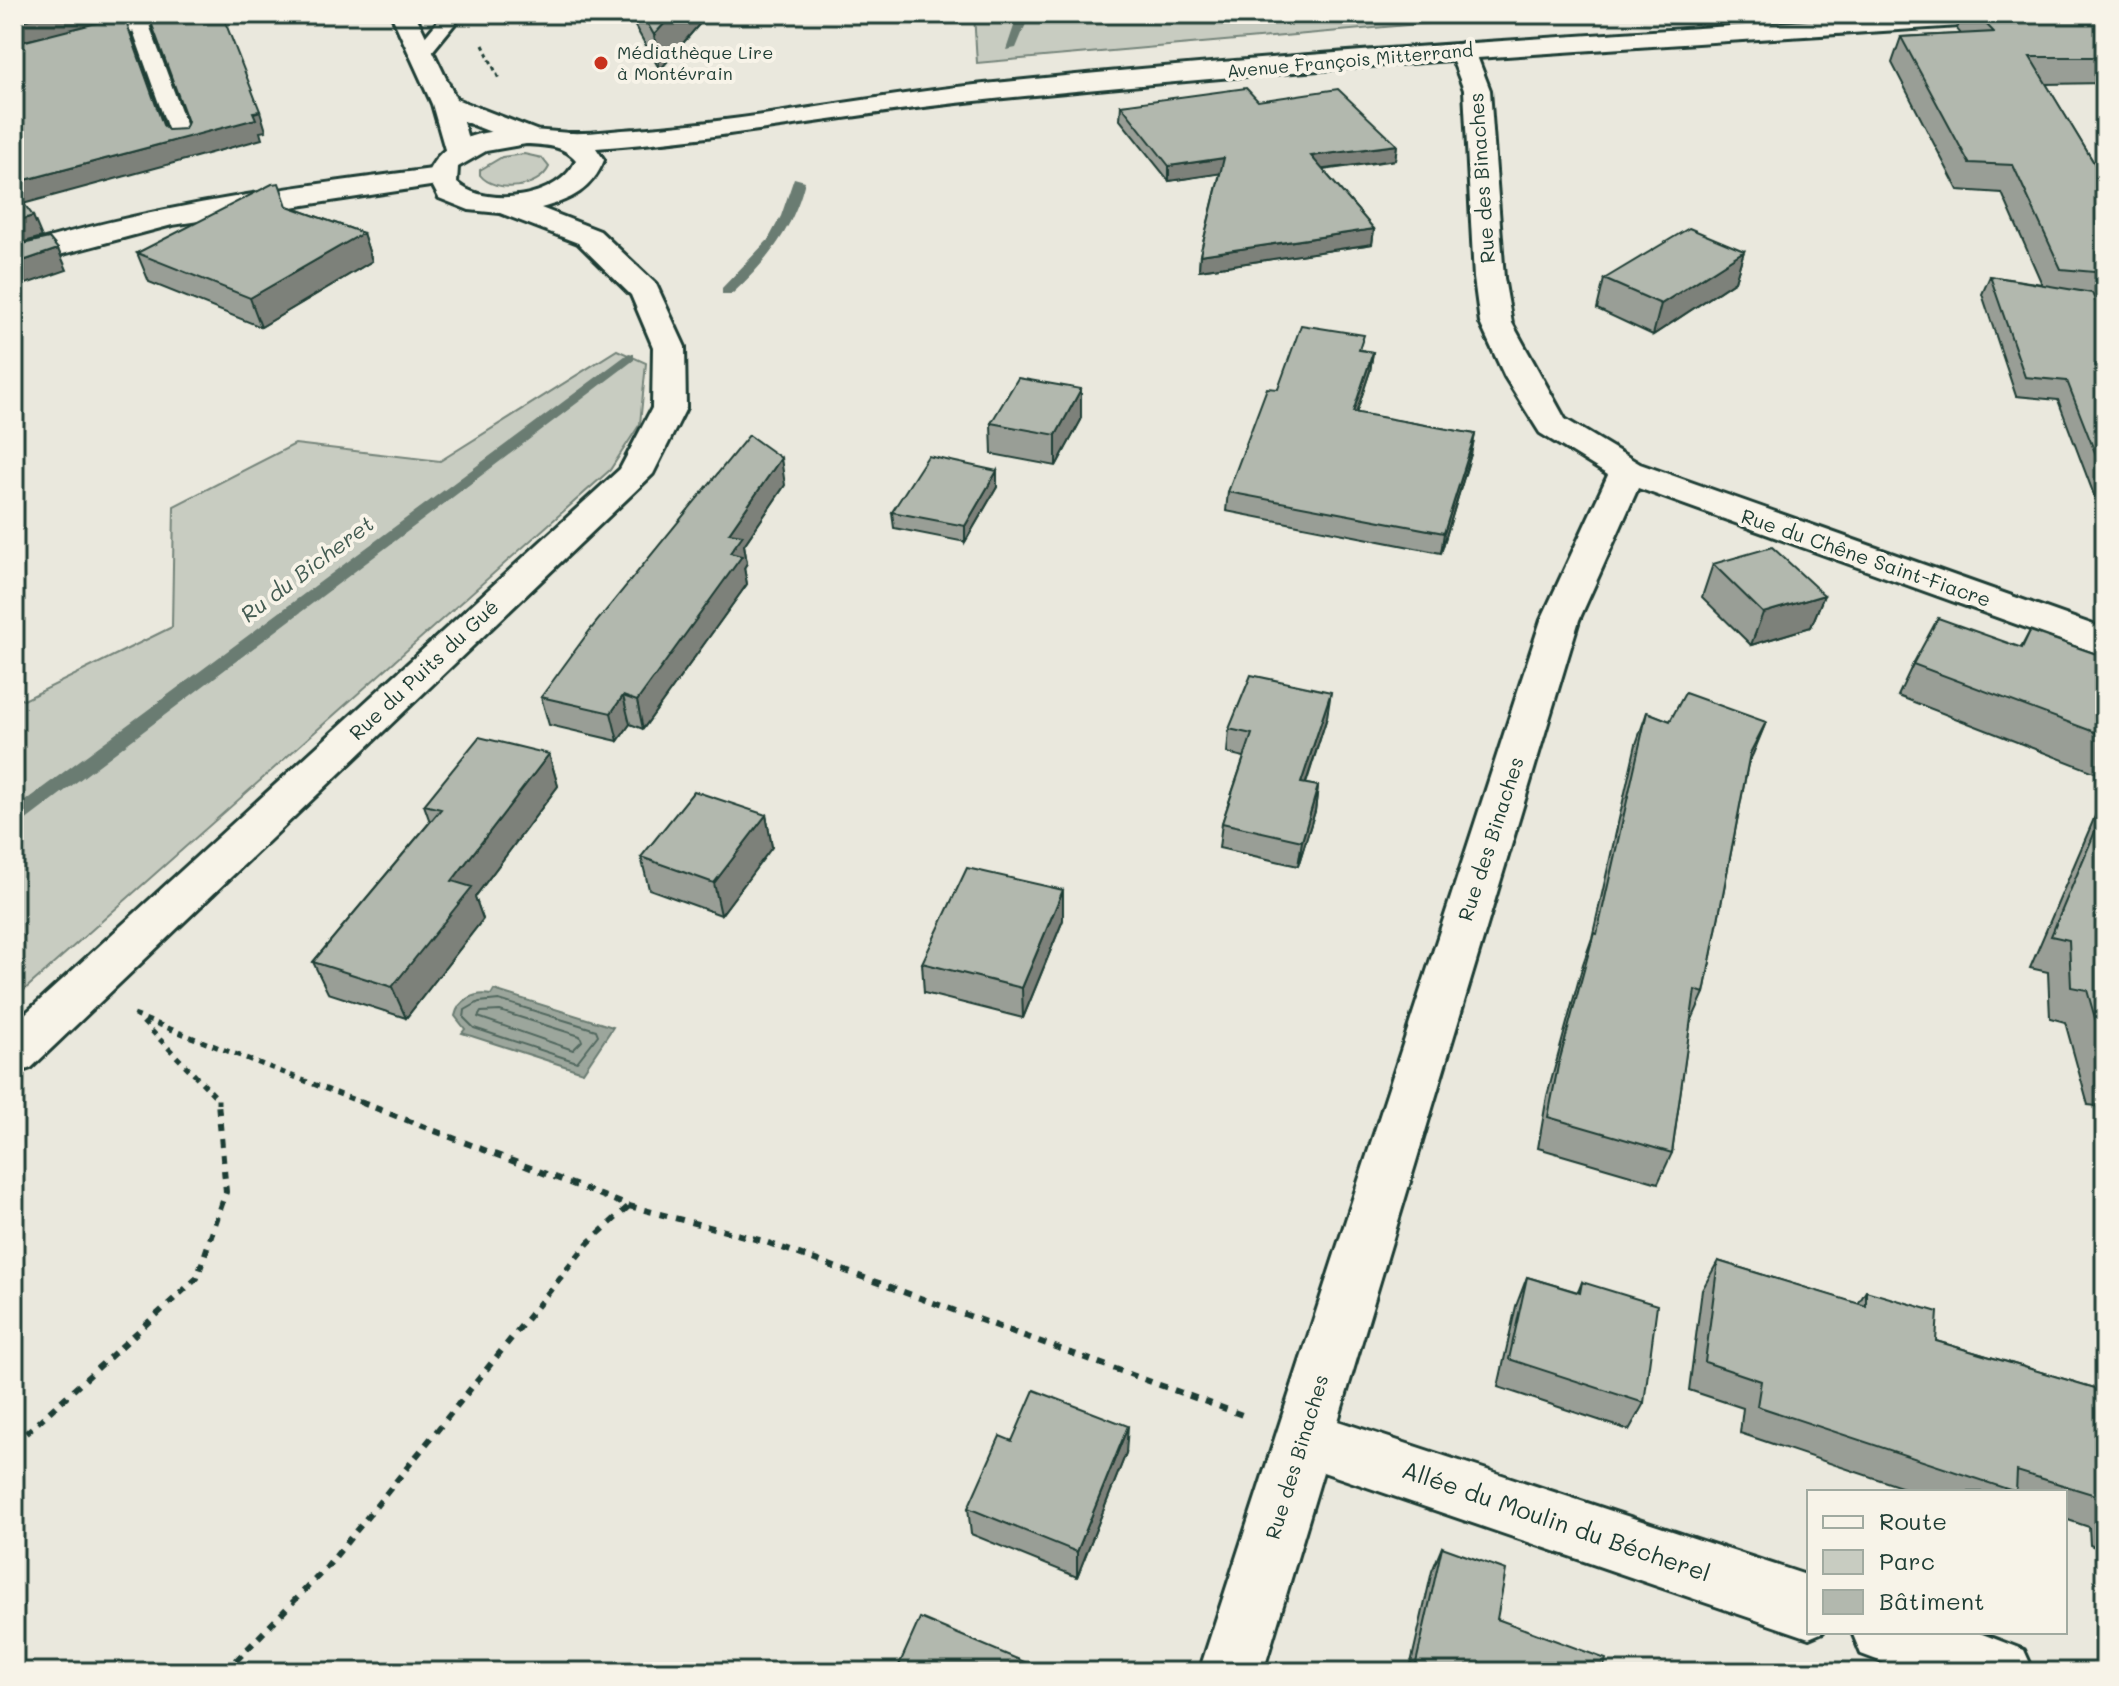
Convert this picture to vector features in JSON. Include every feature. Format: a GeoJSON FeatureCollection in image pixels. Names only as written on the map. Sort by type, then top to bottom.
{"type":"FeatureCollection","features":[{"type":"Feature","properties":{"kind":"street"},"geometry":{"type":"LineString","coordinates":[[14,54],[163,14]]}},
{"type":"Feature","properties":{"kind":"street"},"geometry":{"type":"LineString","coordinates":[[403,14],[419,55],[445,104],[452,194],[465,200],[504,204]]}},
{"type":"Feature","properties":{"kind":"street","name":"Avenue François Mitterrand"},"geometry":{"type":"LineString","coordinates":[[526,136],[569,141],[666,135],[983,92],[1462,51],[2036,14]]}},
{"type":"Feature","properties":{"kind":"street","name":"Rue des Binaches"},"geometry":{"type":"LineString","coordinates":[[1231,1672],[1560,620],[1627,472],[1552,426],[1522,377],[1496,323],[1489,278],[1477,90],[1462,51]]}},
{"type":"Feature","properties":{"kind":"street"},"geometry":{"type":"LineString","coordinates":[[445,104],[526,136]]}},
{"type":"Feature","properties":{"kind":"street","name":"Avenue François Mitterrand"},"geometry":{"type":"LineString","coordinates":[[504,204],[545,198],[666,135]]}},
{"type":"Feature","properties":{"kind":"street"},"geometry":{"type":"LineString","coordinates":[[14,258],[73,237],[213,207],[449,166],[488,141],[526,136]]}},
{"type":"Feature","properties":{"kind":"street"},"geometry":{"type":"LineString","coordinates":[[569,141],[587,153],[583,176],[589,237]]}},
{"type":"Feature","properties":{"kind":"street","name":"Rue du Puits du Gué"},"geometry":{"type":"LineString","coordinates":[[14,1054],[635,474],[669,408],[669,347],[645,291],[589,237],[504,204]]}},
{"type":"Feature","properties":{"kind":"street","name":"Rue du Chêne Saint-Fiacre"},"geometry":{"type":"LineString","coordinates":[[1627,472],[2105,643]]}},
{"type":"Feature","properties":{"kind":"street","name":"Allée du Moulin du Bécherel"},"geometry":{"type":"LineString","coordinates":[[1303,1437],[1807,1606]]}},
{"type":"Feature","properties":{"kind":"street"},"geometry":{"type":"LineString","coordinates":[[1889,1634],[2002,1672]]}},
{"type":"Feature","properties":{"kind":"lane"},"geometry":{"type":"LineString","coordinates":[[419,55],[448,21],[445,14]]}},
{"type":"Feature","properties":{"kind":"lane"},"geometry":{"type":"LineString","coordinates":[[139,22],[183,143]]}},
{"type":"Feature","properties":{"kind":"path"},"geometry":{"type":"LineString","coordinates":[[14,1444],[197,1278],[226,1192],[218,1099],[139,1018],[89,984]]}},
{"type":"Feature","properties":{"kind":"path"},"geometry":{"type":"LineString","coordinates":[[139,1018],[629,1206],[763,1241],[1303,1437]]}},
{"type":"Feature","properties":{"kind":"path"},"geometry":{"type":"LineString","coordinates":[[225,1672],[327,1567],[589,1242],[629,1206]]}},
{"type":"Feature","properties":{"kind":"green space"},"geometry":{"type":"Polygon","coordinates":[[[974,14],[1531,14],[977,63],[974,14]]]}},
{"type":"Feature","properties":{"kind":"green space"},"geometry":{"type":"Polygon","coordinates":[[[524,154],[542,158],[549,167],[536,180],[506,187],[487,181],[480,175],[480,170],[502,157],[524,154]]]}},
{"type":"Feature","properties":{"kind":"green space"},"geometry":{"type":"Polygon","coordinates":[[[617,350],[646,363],[640,424],[610,470],[14,999],[14,697],[24,700],[172,627],[174,506],[295,444],[440,461],[617,350]]]}},
{"type":"Feature","properties":{"kind":"water"},"geometry":{"type":"Polygon","coordinates":[[[494,990],[613,1027],[583,1072],[462,1033],[465,1029],[455,1016],[460,1005],[474,996],[491,995],[494,990]]]}},
{"type":"Feature","properties":{"kind":"building"},"geometry":{"type":"Polygon","coordinates":[[[14,14],[55,14],[14,22],[14,14]]]}},
{"type":"Feature","properties":{"kind":"building"},"geometry":{"type":"Polygon","coordinates":[[[148,14],[222,14],[260,111],[253,112],[256,119],[14,183],[14,44],[124,16],[163,125],[168,130],[185,129],[188,122],[148,14]]]}},
{"type":"Feature","properties":{"kind":"building"},"geometry":{"type":"Polygon","coordinates":[[[642,14],[673,14],[654,35],[642,14]]]}},
{"type":"Feature","properties":{"kind":"building"},"geometry":{"type":"Polygon","coordinates":[[[1976,14],[2105,14],[2105,57],[2030,57],[2105,181],[2105,273],[2061,269],[2013,165],[1969,163],[1901,37],[1994,32],[1976,14]]]}},
{"type":"Feature","properties":{"kind":"building"},"geometry":{"type":"Polygon","coordinates":[[[1246,88],[1258,101],[1338,89],[1397,145],[1311,156],[1374,229],[1200,255],[1224,158],[1169,166],[1121,105],[1246,88]]]}},
{"type":"Feature","properties":{"kind":"building"},"geometry":{"type":"Polygon","coordinates":[[[279,183],[287,206],[363,233],[250,298],[137,253],[272,184],[279,183]]]}},
{"type":"Feature","properties":{"kind":"building"},"geometry":{"type":"Polygon","coordinates":[[[14,190],[33,216],[14,222],[14,190]]]}},
{"type":"Feature","properties":{"kind":"building"},"geometry":{"type":"Polygon","coordinates":[[[1689,228],[1744,251],[1661,304],[1604,279],[1689,228]]]}},
{"type":"Feature","properties":{"kind":"building"},"geometry":{"type":"Polygon","coordinates":[[[49,238],[58,249],[14,264],[14,246],[49,238]]]}},
{"type":"Feature","properties":{"kind":"building"},"geometry":{"type":"Polygon","coordinates":[[[1990,276],[2092,293],[2105,323],[2105,478],[2067,381],[2025,377],[1990,276]]]}},
{"type":"Feature","properties":{"kind":"building"},"geometry":{"type":"Polygon","coordinates":[[[1301,325],[1364,335],[1359,350],[1373,352],[1353,412],[1475,434],[1444,533],[1228,492],[1267,388],[1278,389],[1301,325]]]}},
{"type":"Feature","properties":{"kind":"building"},"geometry":{"type":"Polygon","coordinates":[[[1018,378],[1081,389],[1056,435],[991,423],[1018,378]]]}},
{"type":"Feature","properties":{"kind":"building"},"geometry":{"type":"Polygon","coordinates":[[[749,435],[781,458],[729,533],[743,535],[730,553],[742,556],[637,701],[623,696],[611,713],[541,697],[590,630],[749,435]]]}},
{"type":"Feature","properties":{"kind":"building"},"geometry":{"type":"Polygon","coordinates":[[[928,456],[997,471],[965,526],[892,512],[928,456]]]}},
{"type":"Feature","properties":{"kind":"building"},"geometry":{"type":"Polygon","coordinates":[[[1772,547],[1824,595],[1763,613],[1713,564],[1772,547]]]}},
{"type":"Feature","properties":{"kind":"building"},"geometry":{"type":"Polygon","coordinates":[[[1938,618],[2022,648],[2030,631],[2105,657],[2105,736],[1913,664],[1938,618]]]}},
{"type":"Feature","properties":{"kind":"building"},"geometry":{"type":"Polygon","coordinates":[[[1251,675],[1331,692],[1301,783],[1318,786],[1302,841],[1222,823],[1252,734],[1229,729],[1251,675]]]}},
{"type":"Feature","properties":{"kind":"building"},"geometry":{"type":"Polygon","coordinates":[[[1685,693],[1766,722],[1750,753],[1704,993],[1695,990],[1672,1153],[1548,1117],[1558,1066],[1594,933],[1597,934],[1647,712],[1670,721],[1685,693]]]}},
{"type":"Feature","properties":{"kind":"building"},"geometry":{"type":"Polygon","coordinates":[[[479,737],[549,754],[452,881],[472,887],[392,987],[313,962],[441,809],[424,805],[479,737]]]}},
{"type":"Feature","properties":{"kind":"building"},"geometry":{"type":"Polygon","coordinates":[[[694,791],[766,815],[714,883],[641,857],[694,791]]]}},
{"type":"Feature","properties":{"kind":"building"},"geometry":{"type":"Polygon","coordinates":[[[2105,808],[2105,1053],[2087,990],[2071,987],[2069,940],[2051,936],[2105,808]]]}},
{"type":"Feature","properties":{"kind":"building"},"geometry":{"type":"Polygon","coordinates":[[[967,868],[1063,890],[1022,988],[922,963],[967,868]]]}},
{"type":"Feature","properties":{"kind":"building"},"geometry":{"type":"Polygon","coordinates":[[[1718,1261],[1866,1306],[1866,1291],[1938,1312],[1936,1341],[2105,1391],[2105,1498],[2017,1471],[2016,1490],[2010,1490],[1757,1406],[1761,1381],[1705,1362],[1718,1261]]]}},
{"type":"Feature","properties":{"kind":"building"},"geometry":{"type":"Polygon","coordinates":[[[1527,1277],[1580,1293],[1582,1282],[1657,1305],[1644,1403],[1509,1359],[1527,1277]]]}},
{"type":"Feature","properties":{"kind":"building"},"geometry":{"type":"Polygon","coordinates":[[[1034,1390],[1128,1426],[1077,1552],[968,1508],[1000,1436],[1012,1441],[1034,1390]]]}},
{"type":"Feature","properties":{"kind":"building"},"geometry":{"type":"Polygon","coordinates":[[[1442,1547],[1506,1570],[1497,1619],[1606,1659],[1602,1672],[1414,1672],[1442,1547]]]}},
{"type":"Feature","properties":{"kind":"building"},"geometry":{"type":"Polygon","coordinates":[[[920,1618],[1048,1672],[896,1672],[920,1618]]]}},
{"type":"Feature","properties":{"kind":"waterway","name":"Ru du Bicheret"},"geometry":{"type":"LineString","coordinates":[[1010,48],[1024,14]]}},
{"type":"Feature","properties":{"kind":"waterway","name":"Ru du Bicheret"},"geometry":{"type":"LineString","coordinates":[[727,291],[774,242],[788,216],[799,181]]}},
{"type":"Feature","properties":{"kind":"waterway","name":"Ru du Bicheret"},"geometry":{"type":"LineString","coordinates":[[14,819],[629,357]]}},
{"type":"Feature","properties":{"kind":"place","name":"Médiathèque Lire à Montévrain"},"geometry":{"type":"Point","coordinates":[601,63]}}]}
